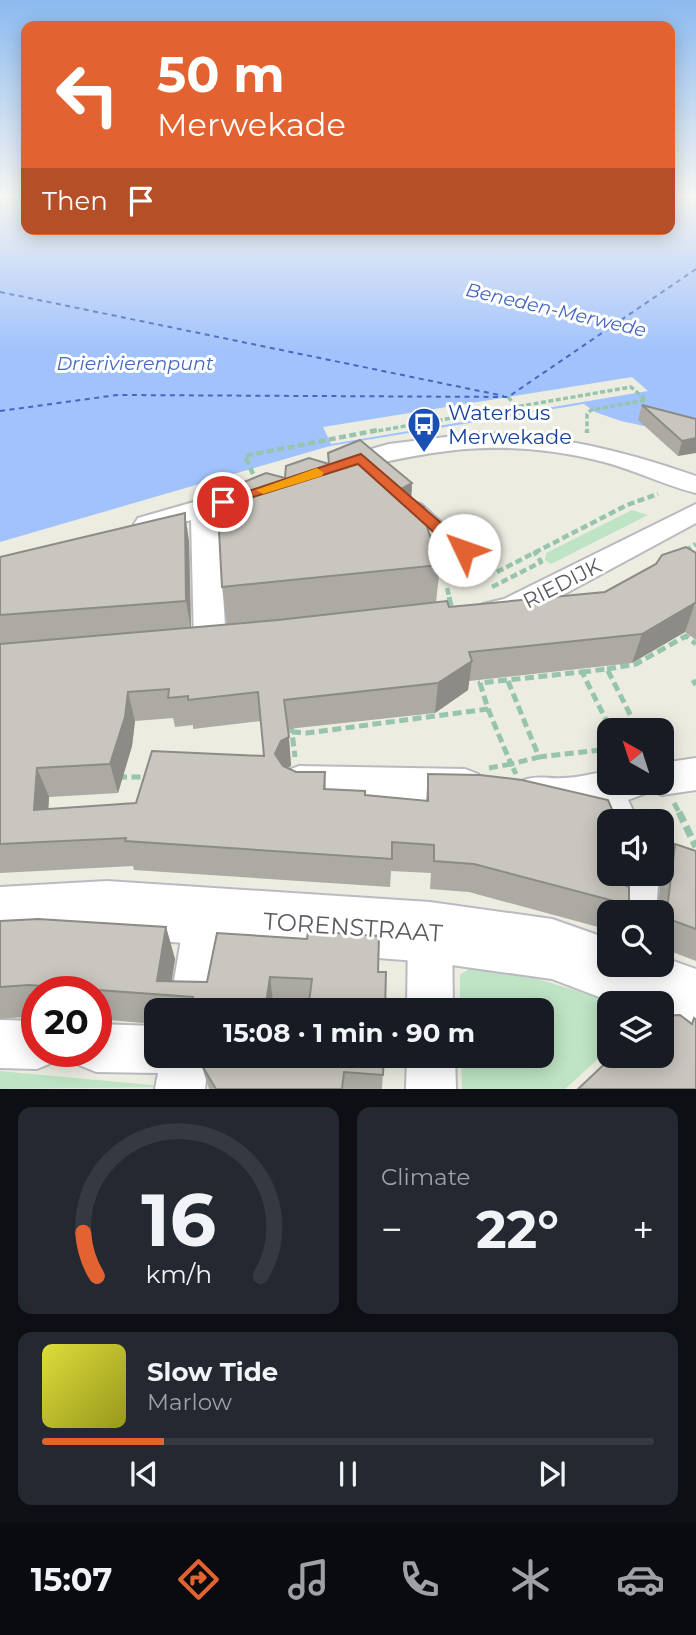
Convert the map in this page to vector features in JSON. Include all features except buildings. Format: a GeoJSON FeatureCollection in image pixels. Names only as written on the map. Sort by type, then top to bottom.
{"type":"FeatureCollection","features":[{"type":"Feature","properties":{"kind":"street"},"geometry":{"type":"LineString","coordinates":[[323,470],[369,466],[415,445],[467,438],[519,439],[587,450],[696,485]]}},
{"type":"Feature","properties":{"kind":"street"},"geometry":{"type":"LineString","coordinates":[[127,529],[273,486]]}},
{"type":"Feature","properties":{"kind":"street"},"geometry":{"type":"LineString","coordinates":[[204,508],[197,643],[245,639]]}},
{"type":"Feature","properties":{"kind":"street","name":"RIEDIJK"},"geometry":{"type":"LineString","coordinates":[[454,617],[511,609],[696,512]]}},
{"type":"Feature","properties":{"kind":"street"},"geometry":{"type":"LineString","coordinates":[[299,782],[475,785],[562,795],[597,788]]}},
{"type":"Feature","properties":{"kind":"street","name":"TORENSTRAAT"},"geometry":{"type":"LineString","coordinates":[[0,916],[107,909],[430,932],[552,949],[597,961]]}},
{"type":"Feature","properties":{"kind":"street"},"geometry":{"type":"LineString","coordinates":[[194,998],[206,916]]}},
{"type":"Feature","properties":{"kind":"street"},"geometry":{"type":"LineString","coordinates":[[430,932],[430,998]]}},
{"type":"Feature","properties":{"kind":"street","name":"TORENSTRAAT"},"geometry":{"type":"LineString","coordinates":[[646,977],[696,1001]]}},
{"type":"Feature","properties":{"kind":"street"},"geometry":{"type":"LineString","coordinates":[[0,1044],[21,1045]]}},
{"type":"Feature","properties":{"kind":"street"},"geometry":{"type":"LineString","coordinates":[[112,1049],[144,1050]]}},
{"type":"Feature","properties":{"kind":"street"},"geometry":{"type":"LineString","coordinates":[[180,1089],[183,1068]]}},
{"type":"Feature","properties":{"kind":"street"},"geometry":{"type":"LineString","coordinates":[[431,1068],[431,1089]]}},
{"type":"Feature","properties":{"kind":"lane"},"geometry":{"type":"LineString","coordinates":[[404,497],[481,566]]}},
{"type":"Feature","properties":{"kind":"lane"},"geometry":{"type":"LineString","coordinates":[[448,573],[481,566]]}},
{"type":"Feature","properties":{"kind":"path"},"geometry":{"type":"LineString","coordinates":[[251,471],[245,456],[333,441],[390,427],[631,387],[646,400],[591,410],[587,414],[587,450]]}},
{"type":"Feature","properties":{"kind":"path"},"geometry":{"type":"LineString","coordinates":[[508,397],[515,405]]}},
{"type":"Feature","properties":{"kind":"path"},"geometry":{"type":"LineString","coordinates":[[481,566],[498,573],[534,551],[628,505],[652,497]]}},
{"type":"Feature","properties":{"kind":"path"},"geometry":{"type":"LineString","coordinates":[[683,552],[696,544]]}},
{"type":"Feature","properties":{"kind":"path"},"geometry":{"type":"LineString","coordinates":[[447,590],[454,617]]}},
{"type":"Feature","properties":{"kind":"path"},"geometry":{"type":"LineString","coordinates":[[597,750],[539,757],[511,764],[480,683],[636,664],[686,636],[696,643]]}},
{"type":"Feature","properties":{"kind":"path"},"geometry":{"type":"LineString","coordinates":[[607,669],[632,718]]}},
{"type":"Feature","properties":{"kind":"path"},"geometry":{"type":"LineString","coordinates":[[582,672],[605,718]]}},
{"type":"Feature","properties":{"kind":"path"},"geometry":{"type":"LineString","coordinates":[[508,681],[539,757]]}},
{"type":"Feature","properties":{"kind":"path"},"geometry":{"type":"LineString","coordinates":[[623,701],[631,700]]}},
{"type":"Feature","properties":{"kind":"path"},"geometry":{"type":"LineString","coordinates":[[292,732],[307,733],[488,709]]}},
{"type":"Feature","properties":{"kind":"path"},"geometry":{"type":"LineString","coordinates":[[290,719],[299,782]]}},
{"type":"Feature","properties":{"kind":"path"},"geometry":{"type":"LineString","coordinates":[[112,777],[160,777]]}},
{"type":"Feature","properties":{"kind":"path"},"geometry":{"type":"LineString","coordinates":[[672,795],[696,847]]}},
{"type":"Feature","properties":{"kind":"green space"},"geometry":{"type":"Polygon","coordinates":[[[632,510],[648,515],[551,564],[545,560],[546,553],[632,510]]]}},
{"type":"Feature","properties":{"kind":"green space"},"geometry":{"type":"Polygon","coordinates":[[[472,967],[524,975],[597,997],[597,1060],[565,1089],[462,1089],[461,1068],[554,1068],[554,998],[460,998],[460,975],[472,967]]]}},
{"type":"Feature","properties":{"kind":"green space"},"geometry":{"type":"Polygon","coordinates":[[[0,1071],[173,1087],[0,1089],[0,1071]]]}},
{"type":"Feature","properties":{"kind":"water","name":"Drierivierenpunt"},"geometry":{"type":"Polygon","coordinates":[[[0,249],[696,249],[696,439],[663,424],[644,426],[621,421],[595,412],[584,404],[330,446],[0,542],[0,249]]]}},
{"type":"Feature","properties":{"kind":"pier"},"geometry":{"type":"Polygon","coordinates":[[[632,377],[648,391],[331,444],[323,427],[632,377]]]}},
{"type":"Feature","properties":{"kind":"ferry route"},"geometry":{"type":"LineString","coordinates":[[0,411],[117,395],[508,397],[696,269]]}},
{"type":"Feature","properties":{"kind":"ferry route"},"geometry":{"type":"LineString","coordinates":[[0,292],[504,396]]}},
{"type":"Feature","properties":{"kind":"slow traffic"},"geometry":{"type":"LineString","coordinates":[[263,490],[317,473]]}},
{"type":"Feature","properties":{"kind":"place","name":"Waterbus Merwekade"},"geometry":{"type":"Point","coordinates":[424,454]}},
{"type":"Feature","properties":{"kind":"route"},"geometry":{"type":"LineString","coordinates":[[223,502],[361,458],[464,550]]}},
{"type":"Feature","properties":{"kind":"water label","name":"Beneden-Merwede"},"geometry":{"type":"Point","coordinates":[556,310]}}]}
